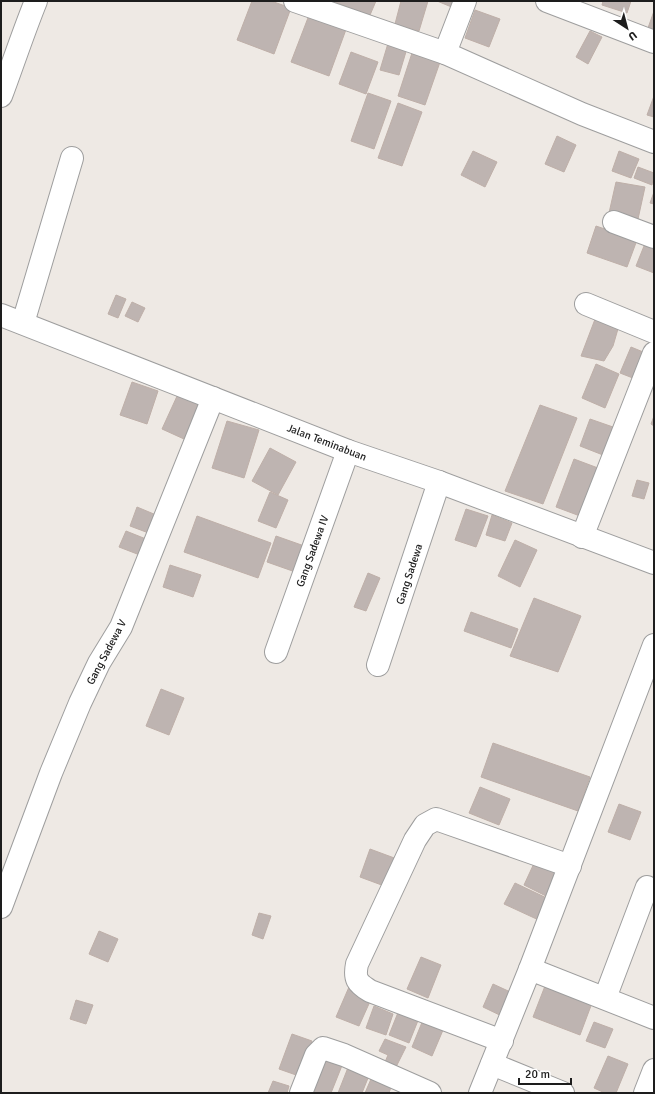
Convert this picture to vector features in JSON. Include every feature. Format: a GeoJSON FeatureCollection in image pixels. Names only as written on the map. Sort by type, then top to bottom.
{"type":"FeatureCollection","features":[{"type":"Feature","properties":{"kind":"street"},"geometry":{"type":"LineString","coordinates":[[1,96],[14,61],[9,45],[36,1]]}},
{"type":"Feature","properties":{"kind":"street"},"geometry":{"type":"LineString","coordinates":[[295,1],[445,53],[582,114],[654,142]]}},
{"type":"Feature","properties":{"kind":"street"},"geometry":{"type":"LineString","coordinates":[[445,53],[466,1]]}},
{"type":"Feature","properties":{"kind":"street"},"geometry":{"type":"LineString","coordinates":[[547,1],[654,42]]}},
{"type":"Feature","properties":{"kind":"street"},"geometry":{"type":"LineString","coordinates":[[23,324],[72,158]]}},
{"type":"Feature","properties":{"kind":"street"},"geometry":{"type":"LineString","coordinates":[[614,222],[654,237]]}},
{"type":"Feature","properties":{"kind":"street"},"geometry":{"type":"LineString","coordinates":[[586,304],[654,332]]}},
{"type":"Feature","properties":{"kind":"street","name":"Jalan Teminabuan"},"geometry":{"type":"LineString","coordinates":[[1,315],[348,450],[439,482],[654,563]]}},
{"type":"Feature","properties":{"kind":"street"},"geometry":{"type":"LineString","coordinates":[[582,537],[654,353]]}},
{"type":"Feature","properties":{"kind":"street","name":"Gang Sadewa V"},"geometry":{"type":"LineString","coordinates":[[1,907],[51,773],[80,703],[99,663],[121,627],[213,398]]}},
{"type":"Feature","properties":{"kind":"street","name":"Gang Sadewa IV"},"geometry":{"type":"LineString","coordinates":[[276,652],[348,450]]}},
{"type":"Feature","properties":{"kind":"street","name":"Gang Sadewa"},"geometry":{"type":"LineString","coordinates":[[378,665],[439,482]]}},
{"type":"Feature","properties":{"kind":"street"},"geometry":{"type":"LineString","coordinates":[[480,1093],[530,969],[654,645]]}},
{"type":"Feature","properties":{"kind":"street"},"geometry":{"type":"LineString","coordinates":[[502,1041],[370,992],[357,983],[355,976],[357,964],[415,840],[425,825],[436,819],[570,866]]}},
{"type":"Feature","properties":{"kind":"street"},"geometry":{"type":"LineString","coordinates":[[605,998],[647,887]]}},
{"type":"Feature","properties":{"kind":"street"},"geometry":{"type":"LineString","coordinates":[[530,969],[654,1018]]}},
{"type":"Feature","properties":{"kind":"street"},"geometry":{"type":"LineString","coordinates":[[301,1093],[316,1055],[323,1048],[344,1055],[430,1093]]}},
{"type":"Feature","properties":{"kind":"street"},"geometry":{"type":"LineString","coordinates":[[492,1064],[563,1093]]}},
{"type":"Feature","properties":{"kind":"street"},"geometry":{"type":"LineString","coordinates":[[645,1093],[654,1070]]}},
{"type":"Feature","properties":{"kind":"building"},"geometry":{"type":"Polygon","coordinates":[[[252,1],[271,1],[291,8],[274,54],[237,40],[252,1]]]}},
{"type":"Feature","properties":{"kind":"building"},"geometry":{"type":"Polygon","coordinates":[[[332,1],[376,1],[370,15],[332,1]]]}},
{"type":"Feature","properties":{"kind":"building"},"geometry":{"type":"Polygon","coordinates":[[[401,1],[428,1],[419,31],[395,24],[401,1]]]}},
{"type":"Feature","properties":{"kind":"building"},"geometry":{"type":"Polygon","coordinates":[[[437,1],[457,1],[454,8],[437,1]]]}},
{"type":"Feature","properties":{"kind":"building"},"geometry":{"type":"Polygon","coordinates":[[[603,1],[631,1],[627,13],[602,5],[603,1]]]}},
{"type":"Feature","properties":{"kind":"building"},"geometry":{"type":"Polygon","coordinates":[[[311,10],[348,24],[329,76],[291,62],[311,10]]]}},
{"type":"Feature","properties":{"kind":"building"},"geometry":{"type":"Polygon","coordinates":[[[475,10],[500,19],[489,47],[465,38],[475,10]]]}},
{"type":"Feature","properties":{"kind":"building"},"geometry":{"type":"Polygon","coordinates":[[[654,11],[654,30],[648,28],[654,11]]]}},
{"type":"Feature","properties":{"kind":"building"},"geometry":{"type":"Polygon","coordinates":[[[590,31],[602,37],[588,64],[576,57],[590,31]]]}},
{"type":"Feature","properties":{"kind":"building"},"geometry":{"type":"Polygon","coordinates":[[[389,40],[408,45],[399,75],[380,70],[389,40]]]}},
{"type":"Feature","properties":{"kind":"building"},"geometry":{"type":"Polygon","coordinates":[[[351,52],[378,62],[366,94],[339,84],[351,52]]]}},
{"type":"Feature","properties":{"kind":"building"},"geometry":{"type":"Polygon","coordinates":[[[412,53],[440,62],[425,105],[398,96],[412,53]]]}},
{"type":"Feature","properties":{"kind":"building"},"geometry":{"type":"Polygon","coordinates":[[[368,93],[391,101],[374,149],[351,141],[368,93]]]}},
{"type":"Feature","properties":{"kind":"building"},"geometry":{"type":"Polygon","coordinates":[[[654,96],[654,117],[647,115],[654,96]]]}},
{"type":"Feature","properties":{"kind":"building"},"geometry":{"type":"Polygon","coordinates":[[[398,103],[422,112],[402,166],[378,158],[398,103]]]}},
{"type":"Feature","properties":{"kind":"building"},"geometry":{"type":"Polygon","coordinates":[[[557,136],[576,145],[564,172],[545,164],[557,136]]]}},
{"type":"Feature","properties":{"kind":"building"},"geometry":{"type":"Polygon","coordinates":[[[473,151],[497,162],[485,187],[461,175],[473,151]]]}},
{"type":"Feature","properties":{"kind":"building"},"geometry":{"type":"Polygon","coordinates":[[[619,151],[639,159],[631,178],[612,171],[619,151]]]}},
{"type":"Feature","properties":{"kind":"building"},"geometry":{"type":"Polygon","coordinates":[[[638,167],[654,173],[652,185],[634,178],[638,167]]]}},
{"type":"Feature","properties":{"kind":"building"},"geometry":{"type":"Polygon","coordinates":[[[616,182],[645,187],[638,219],[609,213],[616,182]]]}},
{"type":"Feature","properties":{"kind":"building"},"geometry":{"type":"Polygon","coordinates":[[[654,192],[654,204],[650,203],[654,192]]]}},
{"type":"Feature","properties":{"kind":"building"},"geometry":{"type":"Polygon","coordinates":[[[596,226],[637,240],[627,267],[587,253],[596,226]]]}},
{"type":"Feature","properties":{"kind":"building"},"geometry":{"type":"Polygon","coordinates":[[[646,241],[654,244],[654,273],[636,266],[646,241]]]}},
{"type":"Feature","properties":{"kind":"building"},"geometry":{"type":"Polygon","coordinates":[[[116,295],[126,299],[118,318],[108,314],[116,295]]]}},
{"type":"Feature","properties":{"kind":"building"},"geometry":{"type":"Polygon","coordinates":[[[132,302],[145,308],[138,322],[125,316],[132,302]]]}},
{"type":"Feature","properties":{"kind":"building"},"geometry":{"type":"Polygon","coordinates":[[[597,314],[620,322],[613,346],[604,361],[581,356],[597,314]]]}},
{"type":"Feature","properties":{"kind":"building"},"geometry":{"type":"Polygon","coordinates":[[[631,347],[648,354],[638,380],[620,373],[631,347]]]}},
{"type":"Feature","properties":{"kind":"building"},"geometry":{"type":"Polygon","coordinates":[[[596,364],[619,374],[605,408],[582,398],[596,364]]]}},
{"type":"Feature","properties":{"kind":"building"},"geometry":{"type":"Polygon","coordinates":[[[132,382],[158,391],[147,424],[120,415],[132,382]]]}},
{"type":"Feature","properties":{"kind":"building"},"geometry":{"type":"Polygon","coordinates":[[[178,394],[200,404],[184,439],[162,429],[178,394]]]}},
{"type":"Feature","properties":{"kind":"building"},"geometry":{"type":"Polygon","coordinates":[[[540,405],[577,418],[543,504],[505,491],[540,405]]]}},
{"type":"Feature","properties":{"kind":"building"},"geometry":{"type":"Polygon","coordinates":[[[654,416],[654,426],[651,424],[654,416]]]}},
{"type":"Feature","properties":{"kind":"building"},"geometry":{"type":"Polygon","coordinates":[[[590,419],[613,427],[603,455],[580,446],[590,419]]]}},
{"type":"Feature","properties":{"kind":"building"},"geometry":{"type":"Polygon","coordinates":[[[227,421],[259,430],[244,478],[212,468],[227,421]]]}},
{"type":"Feature","properties":{"kind":"building"},"geometry":{"type":"Polygon","coordinates":[[[270,448],[296,462],[278,495],[252,481],[270,448]]]}},
{"type":"Feature","properties":{"kind":"building"},"geometry":{"type":"Polygon","coordinates":[[[574,459],[598,468],[580,516],[556,507],[574,459]]]}},
{"type":"Feature","properties":{"kind":"building"},"geometry":{"type":"Polygon","coordinates":[[[637,480],[649,483],[644,499],[632,496],[637,480]]]}},
{"type":"Feature","properties":{"kind":"building"},"geometry":{"type":"Polygon","coordinates":[[[270,492],[288,500],[276,528],[258,521],[270,492]]]}},
{"type":"Feature","properties":{"kind":"building"},"geometry":{"type":"Polygon","coordinates":[[[137,507],[161,517],[154,535],[130,526],[137,507]]]}},
{"type":"Feature","properties":{"kind":"building"},"geometry":{"type":"Polygon","coordinates":[[[466,509],[488,516],[476,547],[455,540],[466,509]]]}},
{"type":"Feature","properties":{"kind":"building"},"geometry":{"type":"Polygon","coordinates":[[[492,515],[512,523],[505,541],[486,535],[492,515]]]}},
{"type":"Feature","properties":{"kind":"building"},"geometry":{"type":"Polygon","coordinates":[[[197,516],[271,543],[258,578],[184,552],[197,516]]]}},
{"type":"Feature","properties":{"kind":"building"},"geometry":{"type":"Polygon","coordinates":[[[126,531],[151,541],[145,557],[119,547],[126,531]]]}},
{"type":"Feature","properties":{"kind":"building"},"geometry":{"type":"Polygon","coordinates":[[[276,536],[310,548],[301,574],[267,562],[276,536]]]}},
{"type":"Feature","properties":{"kind":"building"},"geometry":{"type":"Polygon","coordinates":[[[515,540],[537,550],[520,587],[498,576],[515,540]]]}},
{"type":"Feature","properties":{"kind":"building"},"geometry":{"type":"Polygon","coordinates":[[[170,565],[201,575],[193,597],[163,587],[170,565]]]}},
{"type":"Feature","properties":{"kind":"building"},"geometry":{"type":"Polygon","coordinates":[[[368,573],[380,578],[366,611],[354,607],[368,573]]]}},
{"type":"Feature","properties":{"kind":"building"},"geometry":{"type":"Polygon","coordinates":[[[534,598],[581,616],[558,672],[510,656],[534,598]]]}},
{"type":"Feature","properties":{"kind":"building"},"geometry":{"type":"Polygon","coordinates":[[[471,612],[518,629],[511,648],[464,631],[471,612]]]}},
{"type":"Feature","properties":{"kind":"building"},"geometry":{"type":"Polygon","coordinates":[[[161,689],[184,698],[169,735],[146,726],[161,689]]]}},
{"type":"Feature","properties":{"kind":"building"},"geometry":{"type":"Polygon","coordinates":[[[493,743],[590,777],[578,811],[481,777],[493,743]]]}},
{"type":"Feature","properties":{"kind":"building"},"geometry":{"type":"Polygon","coordinates":[[[480,787],[510,799],[499,825],[469,813],[480,787]]]}},
{"type":"Feature","properties":{"kind":"building"},"geometry":{"type":"Polygon","coordinates":[[[619,804],[641,812],[630,840],[608,832],[619,804]]]}},
{"type":"Feature","properties":{"kind":"building"},"geometry":{"type":"Polygon","coordinates":[[[370,849],[397,859],[387,887],[360,877],[370,849]]]}},
{"type":"Feature","properties":{"kind":"building"},"geometry":{"type":"Polygon","coordinates":[[[536,859],[561,870],[548,897],[524,885],[536,859]]]}},
{"type":"Feature","properties":{"kind":"building"},"geometry":{"type":"Polygon","coordinates":[[[515,883],[553,901],[543,922],[504,904],[515,883]]]}},
{"type":"Feature","properties":{"kind":"building"},"geometry":{"type":"Polygon","coordinates":[[[259,913],[271,916],[263,939],[252,935],[259,913]]]}},
{"type":"Feature","properties":{"kind":"building"},"geometry":{"type":"Polygon","coordinates":[[[99,931],[118,939],[108,962],[89,954],[99,931]]]}},
{"type":"Feature","properties":{"kind":"building"},"geometry":{"type":"Polygon","coordinates":[[[421,957],[441,965],[428,998],[407,989],[421,957]]]}},
{"type":"Feature","properties":{"kind":"building"},"geometry":{"type":"Polygon","coordinates":[[[493,984],[519,996],[508,1019],[483,1007],[493,984]]]}},
{"type":"Feature","properties":{"kind":"building"},"geometry":{"type":"Polygon","coordinates":[[[545,986],[592,1003],[580,1035],[533,1017],[545,986]]]}},
{"type":"Feature","properties":{"kind":"building"},"geometry":{"type":"Polygon","coordinates":[[[349,987],[372,997],[359,1026],[336,1017],[349,987]]]}},
{"type":"Feature","properties":{"kind":"building"},"geometry":{"type":"Polygon","coordinates":[[[76,1000],[93,1005],[86,1024],[70,1019],[76,1000]]]}},
{"type":"Feature","properties":{"kind":"building"},"geometry":{"type":"Polygon","coordinates":[[[374,1006],[393,1014],[386,1035],[366,1028],[374,1006]]]}},
{"type":"Feature","properties":{"kind":"building"},"geometry":{"type":"Polygon","coordinates":[[[399,1010],[419,1018],[409,1043],[389,1035],[399,1010]]]}},
{"type":"Feature","properties":{"kind":"building"},"geometry":{"type":"Polygon","coordinates":[[[425,1015],[446,1023],[432,1056],[412,1047],[425,1015]]]}},
{"type":"Feature","properties":{"kind":"building"},"geometry":{"type":"Polygon","coordinates":[[[594,1022],[613,1029],[605,1048],[586,1041],[594,1022]]]}},
{"type":"Feature","properties":{"kind":"building"},"geometry":{"type":"Polygon","coordinates":[[[292,1034],[312,1041],[299,1076],[279,1069],[292,1034]]]}},
{"type":"Feature","properties":{"kind":"building"},"geometry":{"type":"Polygon","coordinates":[[[385,1039],[406,1047],[396,1067],[385,1062],[388,1055],[379,1051],[385,1039]]]}},
{"type":"Feature","properties":{"kind":"building"},"geometry":{"type":"Polygon","coordinates":[[[323,1055],[343,1063],[331,1093],[309,1093],[323,1055]]]}},
{"type":"Feature","properties":{"kind":"building"},"geometry":{"type":"Polygon","coordinates":[[[608,1056],[628,1064],[616,1093],[605,1093],[594,1088],[608,1056]]]}},
{"type":"Feature","properties":{"kind":"building"},"geometry":{"type":"Polygon","coordinates":[[[349,1065],[370,1073],[362,1093],[338,1093],[349,1065]]]}},
{"type":"Feature","properties":{"kind":"building"},"geometry":{"type":"Polygon","coordinates":[[[371,1079],[391,1087],[389,1093],[365,1093],[371,1079]]]}},
{"type":"Feature","properties":{"kind":"building"},"geometry":{"type":"Polygon","coordinates":[[[273,1081],[289,1086],[287,1093],[268,1093],[273,1081]]]}}]}
